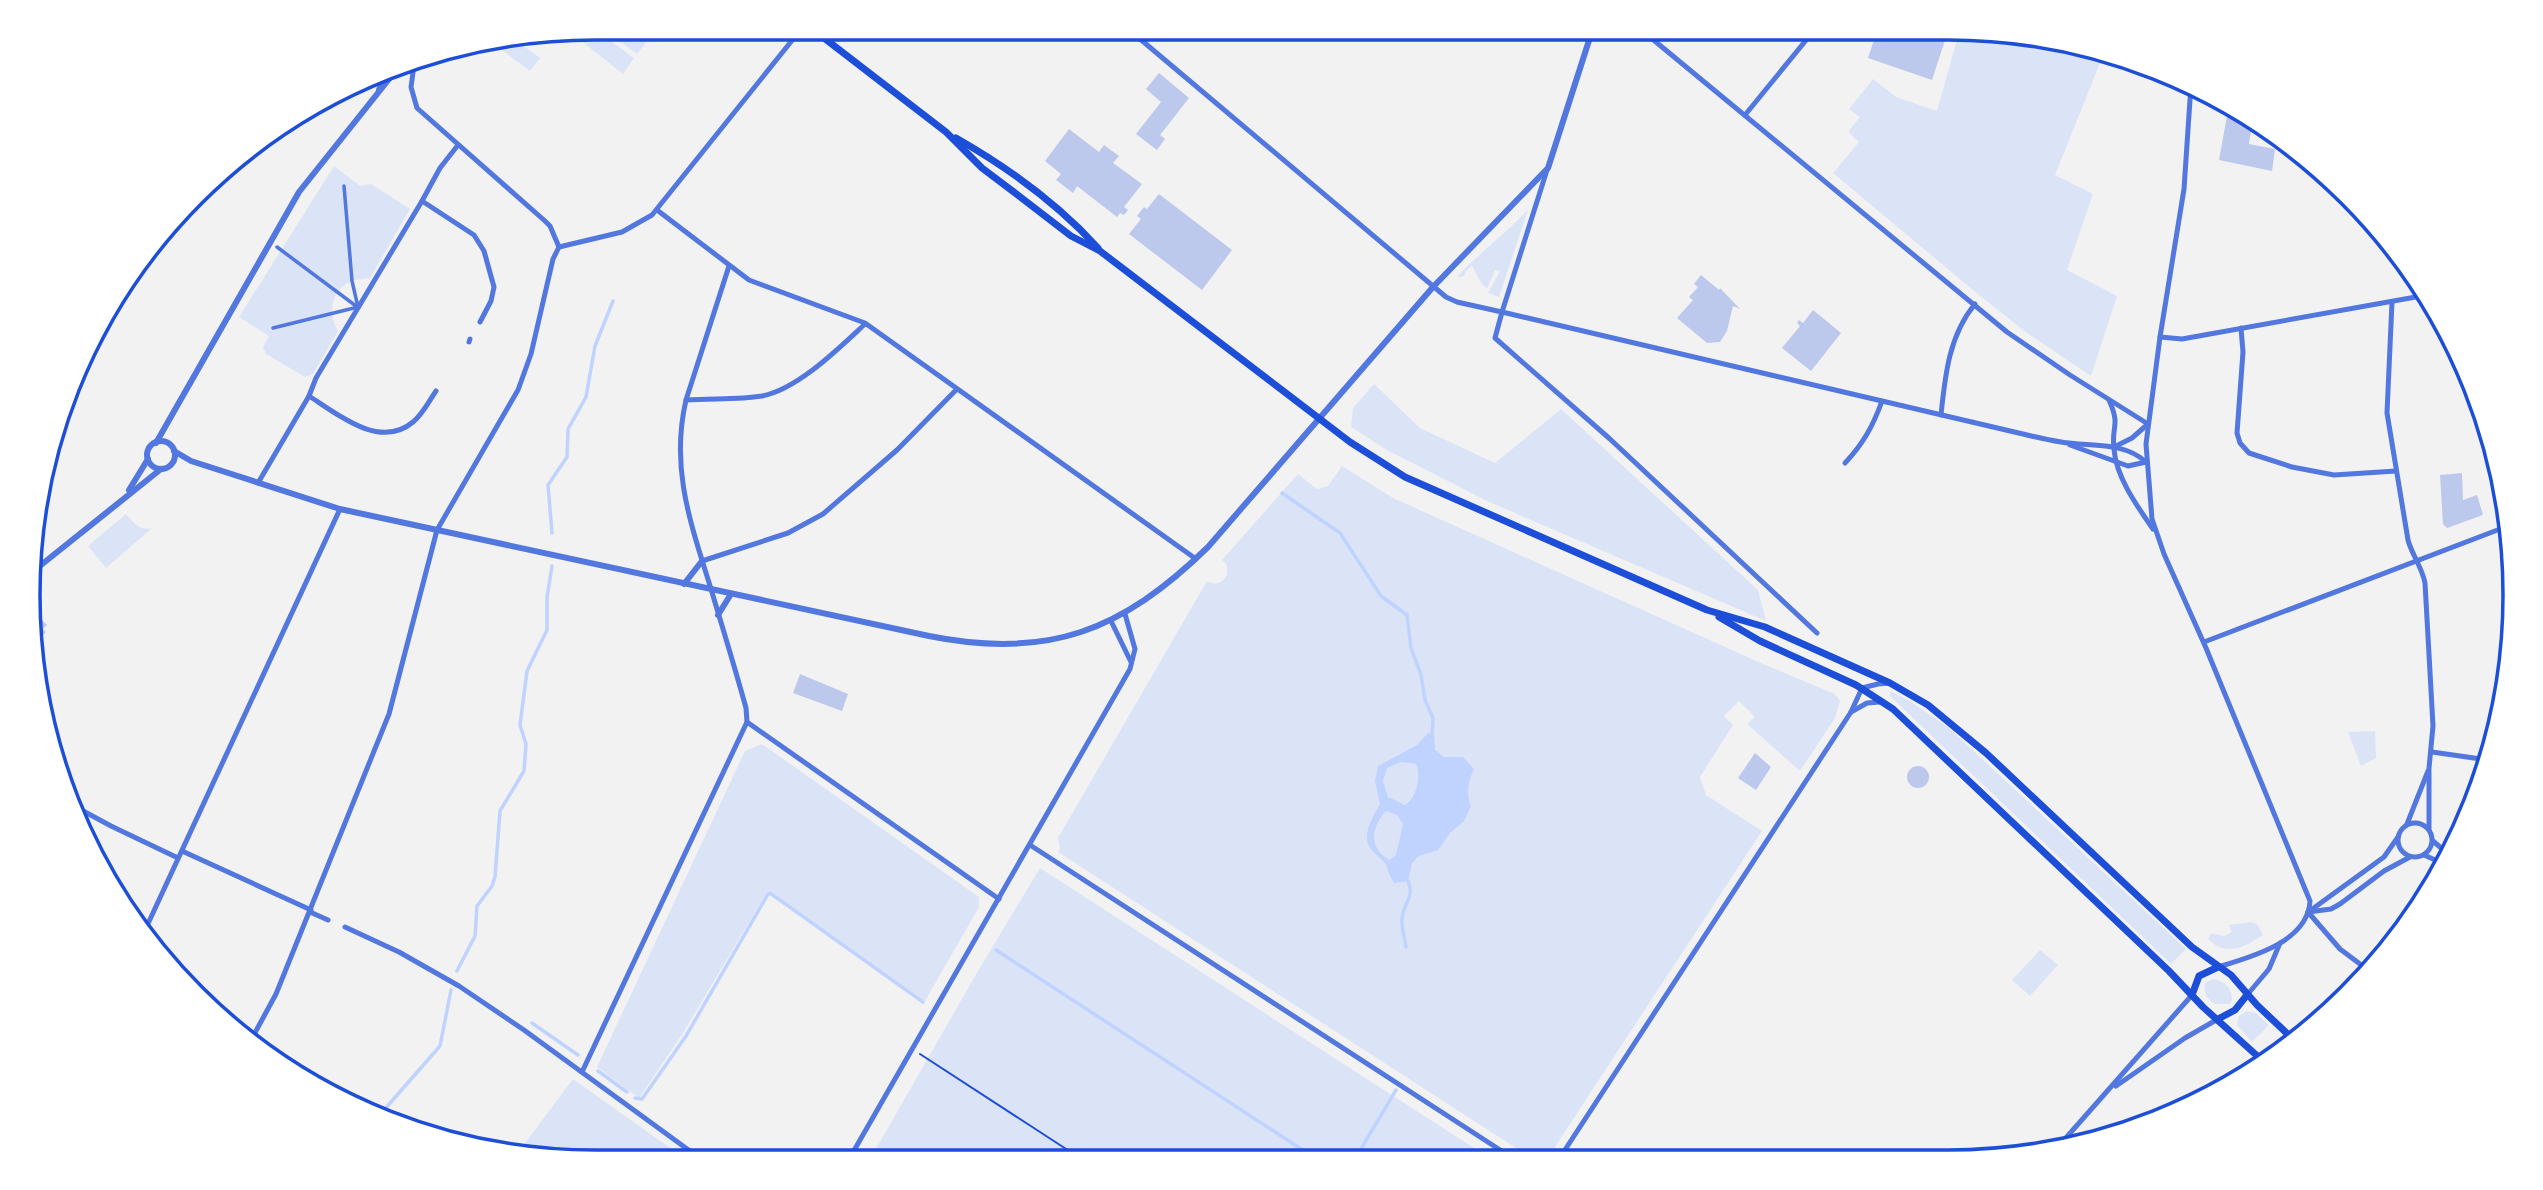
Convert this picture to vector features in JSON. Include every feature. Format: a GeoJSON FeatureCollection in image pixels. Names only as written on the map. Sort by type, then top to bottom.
{"type":"FeatureCollection","features":[{"type":"Feature","properties":{"kind":"main road"},"geometry":{"type":"LineString","coordinates":[[827,40],[946,132],[982,168],[1072,236],[1100,251],[1372,457],[1428,488],[1707,610],[1760,641],[1862,688],[1884,703],[1940,752],[2257,1055]]}},
{"type":"Feature","properties":{"kind":"main road"},"geometry":{"type":"LineString","coordinates":[[946,132],[989,157],[1027,186],[1078,226],[1100,251]]}},
{"type":"Feature","properties":{"kind":"main road"},"geometry":{"type":"LineString","coordinates":[[1707,610],[1765,627],[1890,683],[1928,705],[1963,732],[2192,947],[2231,975],[2247,995],[2288,1033]]}},
{"type":"Feature","properties":{"kind":"main road"},"geometry":{"type":"LineString","coordinates":[[2192,995],[2199,976],[2218,967]]}},
{"type":"Feature","properties":{"kind":"main road"},"geometry":{"type":"LineString","coordinates":[[2218,1019],[2235,1010],[2247,995]]}},
{"type":"Feature","properties":{"kind":"street"},"geometry":{"type":"LineString","coordinates":[[559,247],[622,232],[657,211],[792,40]]}},
{"type":"Feature","properties":{"kind":"street"},"geometry":{"type":"LineString","coordinates":[[1141,40],[1433,287],[1457,302],[2061,442],[2113,447],[2134,452],[2147,462]]}},
{"type":"Feature","properties":{"kind":"street"},"geometry":{"type":"LineString","coordinates":[[1589,40],[1495,338],[1610,439],[1816,633]]}},
{"type":"Feature","properties":{"kind":"street"},"geometry":{"type":"LineString","coordinates":[[1654,40],[2023,343],[2148,424]]}},
{"type":"Feature","properties":{"kind":"street"},"geometry":{"type":"LineString","coordinates":[[1745,115],[1806,40]]}},
{"type":"Feature","properties":{"kind":"street"},"geometry":{"type":"LineString","coordinates":[[255,1033],[276,994],[389,714],[437,530],[517,390],[531,354],[553,259],[559,247],[545,221],[417,108],[411,87],[413,71]]}},
{"type":"Feature","properties":{"kind":"street"},"geometry":{"type":"LineString","coordinates":[[126,495],[148,460],[148,451],[169,422],[294,200],[390,80]]}},
{"type":"Feature","properties":{"kind":"street"},"geometry":{"type":"LineString","coordinates":[[378,92],[382,83]]}},
{"type":"Feature","properties":{"kind":"street"},"geometry":{"type":"LineString","coordinates":[[2155,531],[2147,462],[2148,424],[2183,196],[2190,96]]}},
{"type":"Feature","properties":{"kind":"street"},"geometry":{"type":"LineString","coordinates":[[258,483],[309,396],[316,378],[440,168],[458,145]]}},
{"type":"Feature","properties":{"kind":"street"},"geometry":{"type":"LineString","coordinates":[[169,422],[167,443],[174,451],[191,461],[340,509],[929,636],[979,645],[1042,642],[1075,634],[1125,614],[1154,595],[1196,559],[1433,287],[1548,168]]}},
{"type":"Feature","properties":{"kind":"street"},"geometry":{"type":"LineString","coordinates":[[344,186],[352,281],[358,307]]}},
{"type":"Feature","properties":{"kind":"street"},"geometry":{"type":"LineString","coordinates":[[422,201],[474,235],[484,251],[494,286],[489,306],[480,322]]}},
{"type":"Feature","properties":{"kind":"street"},"geometry":{"type":"LineString","coordinates":[[657,211],[750,280],[865,323],[1196,559]]}},
{"type":"Feature","properties":{"kind":"street"},"geometry":{"type":"LineString","coordinates":[[277,247],[358,307]]}},
{"type":"Feature","properties":{"kind":"street"},"geometry":{"type":"LineString","coordinates":[[582,1072],[747,722],[746,708],[683,493],[681,439],[686,400],[729,266]]}},
{"type":"Feature","properties":{"kind":"street"},"geometry":{"type":"LineString","coordinates":[[2160,337],[2182,339],[2415,297]]}},
{"type":"Feature","properties":{"kind":"street"},"geometry":{"type":"LineString","coordinates":[[2308,912],[2384,857],[2407,825],[2429,768],[2432,752],[2425,583],[2409,540],[2387,413],[2392,302]]}},
{"type":"Feature","properties":{"kind":"street"},"geometry":{"type":"LineString","coordinates":[[1941,415],[1955,337],[1961,323],[1975,304]]}},
{"type":"Feature","properties":{"kind":"street"},"geometry":{"type":"LineString","coordinates":[[273,328],[358,307]]}},
{"type":"Feature","properties":{"kind":"street"},"geometry":{"type":"LineString","coordinates":[[686,400],[762,396],[776,392],[799,379],[865,323]]}},
{"type":"Feature","properties":{"kind":"street"},"geometry":{"type":"LineString","coordinates":[[2241,328],[2243,352],[2237,433],[2240,443],[2247,451],[2265,460],[2324,474],[2396,471]]}},
{"type":"Feature","properties":{"kind":"street"},"geometry":{"type":"LineString","coordinates":[[684,584],[702,561],[789,533],[823,514],[897,450],[957,388]]}},
{"type":"Feature","properties":{"kind":"street"},"geometry":{"type":"LineString","coordinates":[[309,396],[349,421],[378,432],[397,430],[413,422],[436,391]]}},
{"type":"Feature","properties":{"kind":"street"},"geometry":{"type":"LineString","coordinates":[[2109,400],[2116,421],[2113,447],[2116,462],[2138,507],[2155,531],[2204,642],[2310,901],[2304,921],[2280,943],[2218,967]]}},
{"type":"Feature","properties":{"kind":"street"},"geometry":{"type":"LineString","coordinates":[[1845,463],[1862,445],[1875,423],[1882,401]]}},
{"type":"Feature","properties":{"kind":"street"},"geometry":{"type":"LineString","coordinates":[[2113,447],[2132,438],[2148,424]]}},
{"type":"Feature","properties":{"kind":"street"},"geometry":{"type":"LineString","coordinates":[[2061,442],[2133,466],[2147,462]]}},
{"type":"Feature","properties":{"kind":"street"},"geometry":{"type":"LineString","coordinates":[[156,443],[167,443]]}},
{"type":"Feature","properties":{"kind":"street"},"geometry":{"type":"LineString","coordinates":[[172,463],[174,451]]}},
{"type":"Feature","properties":{"kind":"street"},"geometry":{"type":"LineString","coordinates":[[148,460],[161,469]]}},
{"type":"Feature","properties":{"kind":"street"},"geometry":{"type":"LineString","coordinates":[[41,565],[161,469],[172,463],[191,461]]}},
{"type":"Feature","properties":{"kind":"street"},"geometry":{"type":"LineString","coordinates":[[148,923],[340,509]]}},
{"type":"Feature","properties":{"kind":"street"},"geometry":{"type":"LineString","coordinates":[[2204,642],[2499,530]]}},
{"type":"Feature","properties":{"kind":"street"},"geometry":{"type":"LineString","coordinates":[[718,615],[731,594]]}},
{"type":"Feature","properties":{"kind":"street"},"geometry":{"type":"LineString","coordinates":[[854,1150],[1132,665],[1135,644],[1125,614]]}},
{"type":"Feature","properties":{"kind":"street"},"geometry":{"type":"LineString","coordinates":[[1111,621],[1132,665]]}},
{"type":"Feature","properties":{"kind":"street"},"geometry":{"type":"LineString","coordinates":[[1565,1150],[1851,712],[1862,688],[1890,683]]}},
{"type":"Feature","properties":{"kind":"street"},"geometry":{"type":"LineString","coordinates":[[1851,712],[1867,703],[1884,703]]}},
{"type":"Feature","properties":{"kind":"street"},"geometry":{"type":"LineString","coordinates":[[747,722],[999,899]]}},
{"type":"Feature","properties":{"kind":"street"},"geometry":{"type":"LineString","coordinates":[[2432,752],[2478,759]]}},
{"type":"Feature","properties":{"kind":"street"},"geometry":{"type":"LineString","coordinates":[[2424,855],[2430,849],[2432,841],[2429,829],[2429,768]]}},
{"type":"Feature","properties":{"kind":"street"},"geometry":{"type":"LineString","coordinates":[[87,817],[178,858]]}},
{"type":"Feature","properties":{"kind":"street"},"geometry":{"type":"LineString","coordinates":[[2407,825],[2416,823],[2429,829]]}},
{"type":"Feature","properties":{"kind":"street"},"geometry":{"type":"LineString","coordinates":[[2398,837],[2399,848],[2410,857]]}},
{"type":"Feature","properties":{"kind":"street"},"geometry":{"type":"LineString","coordinates":[[2432,841],[2441,848]]}},
{"type":"Feature","properties":{"kind":"street"},"geometry":{"type":"LineString","coordinates":[[1030,845],[1500,1150]]}},
{"type":"Feature","properties":{"kind":"street"},"geometry":{"type":"LineString","coordinates":[[182,851],[328,920]]}},
{"type":"Feature","properties":{"kind":"street"},"geometry":{"type":"LineString","coordinates":[[2308,912],[2331,909],[2384,871],[2410,857],[2424,855],[2435,860]]}},
{"type":"Feature","properties":{"kind":"street"},"geometry":{"type":"LineString","coordinates":[[2308,912],[2340,949],[2361,965]]}},
{"type":"Feature","properties":{"kind":"street"},"geometry":{"type":"LineString","coordinates":[[345,927],[400,952],[459,986],[689,1150]]}},
{"type":"Feature","properties":{"kind":"street"},"geometry":{"type":"LineString","coordinates":[[2247,995],[2269,968],[2280,943]]}},
{"type":"Feature","properties":{"kind":"street"},"geometry":{"type":"LineString","coordinates":[[2068,1136],[2192,995]]}},
{"type":"Feature","properties":{"kind":"street"},"geometry":{"type":"LineString","coordinates":[[2110,1090],[2185,1038],[2218,1019]]}},
{"type":"Feature","properties":{"kind":"path"},"geometry":{"type":"LineString","coordinates":[[913,1049],[1068,1150]]}},
{"type":"Feature","properties":{"kind":"shaded area"},"geometry":{"type":"Polygon","coordinates":[[[581,40],[609,40],[634,58],[623,74],[581,40]]]}},
{"type":"Feature","properties":{"kind":"shaded area"},"geometry":{"type":"Polygon","coordinates":[[[618,40],[648,40],[637,54],[618,40]]]}},
{"type":"Feature","properties":{"kind":"shaded area"},"geometry":{"type":"Polygon","coordinates":[[[1957,40],[2020,45],[2100,62],[2055,175],[2093,194],[2067,270],[2117,296],[2091,376],[2027,333],[1833,173],[1859,142],[1848,132],[1860,117],[1849,109],[1873,79],[1896,97],[1937,111],[1957,40]]]}},
{"type":"Feature","properties":{"kind":"shaded area"},"geometry":{"type":"Polygon","coordinates":[[[523,45],[540,58],[530,71],[500,49],[523,45]]]}},
{"type":"Feature","properties":{"kind":"shaded area"},"geometry":{"type":"Polygon","coordinates":[[[334,166],[360,186],[371,184],[410,209],[370,278],[352,281],[335,296],[332,309],[338,331],[313,374],[305,377],[266,354],[263,347],[269,336],[239,317],[334,166]]]}},
{"type":"Feature","properties":{"kind":"shaded area"},"geometry":{"type":"Polygon","coordinates":[[[1528,210],[1499,297],[1488,293],[1500,271],[1495,270],[1487,289],[1472,266],[1464,276],[1457,277],[1474,260],[1528,210]]]}},
{"type":"Feature","properties":{"kind":"shaded area"},"geometry":{"type":"Polygon","coordinates":[[[1374,384],[1420,428],[1495,463],[1561,409],[1758,590],[1766,621],[1487,501],[1387,450],[1351,427],[1353,408],[1374,384]]]}},
{"type":"Feature","properties":{"kind":"shaded area"},"geometry":{"type":"Polygon","coordinates":[[[1342,466],[1393,498],[1835,694],[1840,701],[1835,718],[1800,771],[1747,724],[1755,717],[1739,701],[1724,716],[1733,725],[1700,777],[1706,795],[1762,831],[1553,1150],[1519,1150],[1058,852],[1058,838],[1207,581],[1218,583],[1227,575],[1227,565],[1222,560],[1298,474],[1317,489],[1328,486],[1342,466]]]}},
{"type":"Feature","properties":{"kind":"shaded area"},"geometry":{"type":"Polygon","coordinates":[[[126,514],[140,527],[152,528],[106,568],[88,546],[126,514]]]}},
{"type":"Feature","properties":{"kind":"shaded area"},"geometry":{"type":"Polygon","coordinates":[[[1890,691],[1910,701],[1949,728],[2186,949],[2171,964],[1890,696],[1890,691]]]}},
{"type":"Feature","properties":{"kind":"shaded area"},"geometry":{"type":"Polygon","coordinates":[[[2375,731],[2376,758],[2361,766],[2348,732],[2375,731]]]}},
{"type":"Feature","properties":{"kind":"shaded area"},"geometry":{"type":"Polygon","coordinates":[[[762,744],[979,897],[979,907],[925,1001],[770,891],[767,892],[683,1033],[639,1098],[597,1067],[745,751],[762,744]]]}},
{"type":"Feature","properties":{"kind":"shaded area"},"geometry":{"type":"Polygon","coordinates":[[[1040,868],[1477,1150],[875,1150],[1040,868]]]}},
{"type":"Feature","properties":{"kind":"shaded area"},"geometry":{"type":"Polygon","coordinates":[[[2252,922],[2257,924],[2263,935],[2242,947],[2222,948],[2208,939],[2211,933],[2224,936],[2232,932],[2229,925],[2252,922]]]}},
{"type":"Feature","properties":{"kind":"shaded area"},"geometry":{"type":"Polygon","coordinates":[[[2040,950],[2058,965],[2030,996],[2012,980],[2040,950]]]}},
{"type":"Feature","properties":{"kind":"shaded area"},"geometry":{"type":"Polygon","coordinates":[[[2213,979],[2221,981],[2229,989],[2232,996],[2230,1004],[2215,1004],[2208,997],[2205,992],[2206,982],[2213,979]]]}},
{"type":"Feature","properties":{"kind":"shaded area"},"geometry":{"type":"Polygon","coordinates":[[[2247,1011],[2256,1013],[2269,1025],[2252,1042],[2237,1025],[2239,1016],[2247,1011]]]}},
{"type":"Feature","properties":{"kind":"shaded area"},"geometry":{"type":"Polygon","coordinates":[[[573,1079],[673,1150],[559,1149],[524,1145],[573,1079]]]}},
{"type":"Feature","properties":{"kind":"water"},"geometry":{"type":"Polygon","coordinates":[[[115,318],[107,336],[95,355],[115,318]]]}},
{"type":"Feature","properties":{"kind":"water"},"geometry":{"type":"Polygon","coordinates":[[[1428,733],[1434,734],[1435,750],[1444,757],[1463,757],[1474,769],[1468,788],[1471,806],[1464,821],[1450,833],[1438,850],[1419,856],[1412,863],[1408,881],[1395,883],[1385,863],[1367,841],[1370,824],[1380,804],[1375,781],[1378,766],[1417,745],[1428,733]],[[1401,762],[1387,768],[1383,781],[1388,797],[1405,805],[1415,793],[1418,769],[1416,764],[1401,762]],[[1386,811],[1377,823],[1374,839],[1378,850],[1389,860],[1396,855],[1403,824],[1397,815],[1386,811]]]}},
{"type":"Feature","properties":{"kind":"building"},"geometry":{"type":"Polygon","coordinates":[[[1874,40],[1945,40],[1932,80],[1868,58],[1874,40]]]}},
{"type":"Feature","properties":{"kind":"building"},"geometry":{"type":"Polygon","coordinates":[[[1159,73],[1189,98],[1160,135],[1165,139],[1157,150],[1136,134],[1161,102],[1146,89],[1159,73]]]}},
{"type":"Feature","properties":{"kind":"building"},"geometry":{"type":"Polygon","coordinates":[[[2227,116],[2251,131],[2249,144],[2275,149],[2272,171],[2219,160],[2227,116]]]}},
{"type":"Feature","properties":{"kind":"building"},"geometry":{"type":"Polygon","coordinates":[[[1069,129],[1099,152],[1104,145],[1119,156],[1113,163],[1142,184],[1124,207],[1128,210],[1124,215],[1120,213],[1117,217],[1077,186],[1073,193],[1056,180],[1061,174],[1045,161],[1069,129]]]}},
{"type":"Feature","properties":{"kind":"building"},"geometry":{"type":"Polygon","coordinates":[[[1159,194],[1232,250],[1202,290],[1129,234],[1141,219],[1137,216],[1144,207],[1147,209],[1159,194]]]}},
{"type":"Feature","properties":{"kind":"building"},"geometry":{"type":"Polygon","coordinates":[[[1701,275],[1719,290],[1720,288],[1740,309],[1733,306],[1727,331],[1720,342],[1707,343],[1677,318],[1693,300],[1689,297],[1698,287],[1694,284],[1701,275]]]}},
{"type":"Feature","properties":{"kind":"building"},"geometry":{"type":"Polygon","coordinates":[[[1813,310],[1841,333],[1811,371],[1782,348],[1800,326],[1797,323],[1799,320],[1803,323],[1813,310]]]}},
{"type":"Feature","properties":{"kind":"building"},"geometry":{"type":"Polygon","coordinates":[[[2462,473],[2463,500],[2477,495],[2483,515],[2447,528],[2443,524],[2440,475],[2462,473]]]}},
{"type":"Feature","properties":{"kind":"building"},"geometry":{"type":"Polygon","coordinates":[[[41,619],[47,625],[43,629],[46,632],[42,636],[41,619]]]}},
{"type":"Feature","properties":{"kind":"building"},"geometry":{"type":"Polygon","coordinates":[[[800,674],[848,694],[842,711],[793,693],[800,674]]]}},
{"type":"Feature","properties":{"kind":"building"},"geometry":{"type":"Polygon","coordinates":[[[1755,753],[1771,767],[1756,790],[1738,778],[1755,753]]]}},
{"type":"Feature","properties":{"kind":"building"},"geometry":{"type":"Polygon","coordinates":[[[1918,766],[1928,773],[1929,777],[1922,787],[1918,788],[1908,781],[1907,777],[1914,767],[1918,766]]]}},
{"type":"Feature","properties":{"kind":"waterway"},"geometry":{"type":"LineString","coordinates":[[552,533],[548,485],[567,457],[568,429],[586,397],[595,346],[613,301]]}},
{"type":"Feature","properties":{"kind":"waterway"},"geometry":{"type":"LineString","coordinates":[[1282,493],[1340,533],[1381,596],[1407,615],[1411,648],[1421,675],[1425,700],[1433,718],[1432,734]]}},
{"type":"Feature","properties":{"kind":"waterway"},"geometry":{"type":"LineString","coordinates":[[457,971],[475,936],[477,906],[492,886],[495,877],[500,811],[524,771],[526,744],[520,725],[527,671],[547,630],[547,597],[552,566]]}},
{"type":"Feature","properties":{"kind":"waterway"},"geometry":{"type":"LineString","coordinates":[[1406,947],[1402,922],[1410,892],[1408,881]]}},
{"type":"Feature","properties":{"kind":"waterway"},"geometry":{"type":"LineString","coordinates":[[635,1098],[642,1099],[686,1036],[770,893],[923,1002]]}},
{"type":"Feature","properties":{"kind":"waterway"},"geometry":{"type":"LineString","coordinates":[[996,950],[1303,1150]]}},
{"type":"Feature","properties":{"kind":"waterway"},"geometry":{"type":"LineString","coordinates":[[385,1109],[440,1046],[451,990]]}},
{"type":"Feature","properties":{"kind":"waterway"},"geometry":{"type":"LineString","coordinates":[[532,1023],[578,1055]]}},
{"type":"Feature","properties":{"kind":"waterway"},"geometry":{"type":"LineString","coordinates":[[598,1071],[627,1092]]}},
{"type":"Feature","properties":{"kind":"waterway"},"geometry":{"type":"LineString","coordinates":[[1360,1150],[1396,1090]]}}]}
